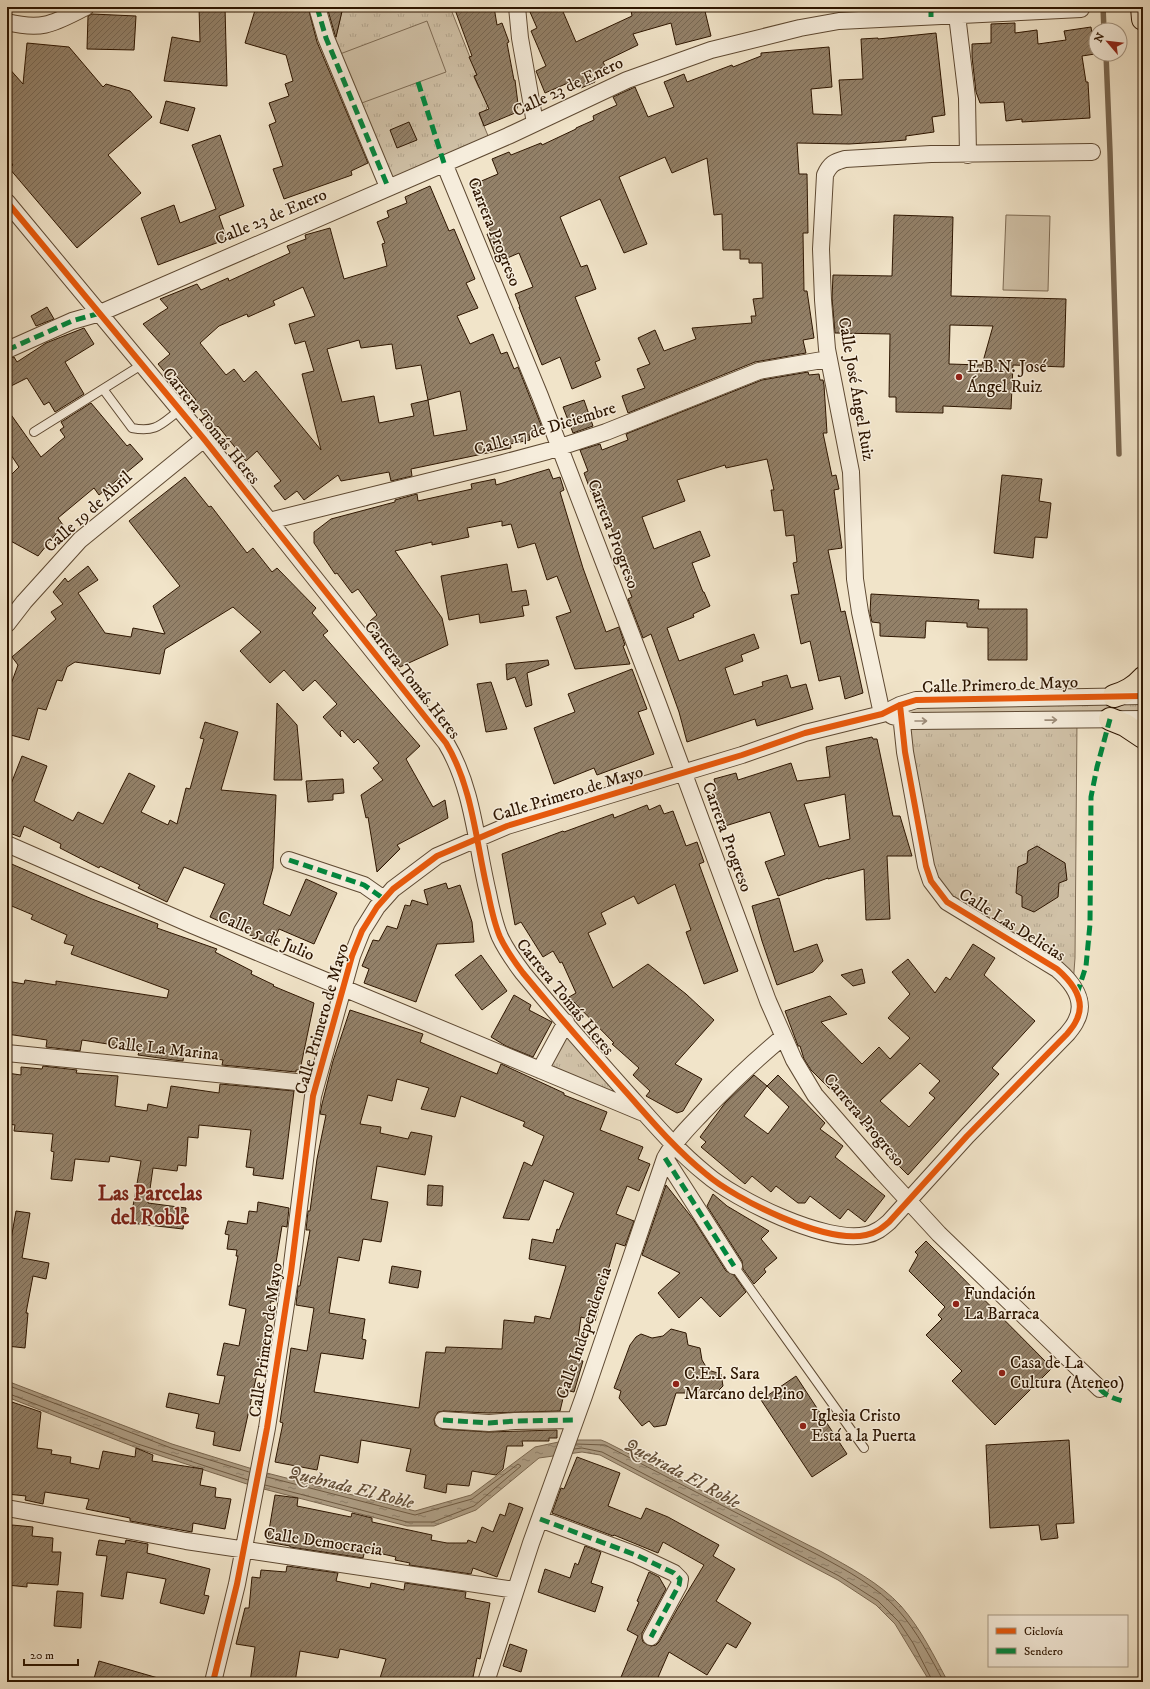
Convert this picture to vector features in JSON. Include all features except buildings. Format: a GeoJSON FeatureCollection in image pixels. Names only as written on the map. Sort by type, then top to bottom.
{"type":"FeatureCollection","features":[{"type":"Feature","properties":{"kind":"highway"},"geometry":{"type":"LineString","coordinates":[[1142,7],[1143,19]]}},
{"type":"Feature","properties":{"kind":"highway"},"geometry":{"type":"LineString","coordinates":[[1114,696],[1128,692],[1143,678]]}},
{"type":"Feature","properties":{"kind":"highway"},"geometry":{"type":"LineString","coordinates":[[1110,719],[1125,725],[1143,737]]}},
{"type":"Feature","properties":{"kind":"street"},"geometry":{"type":"LineString","coordinates":[[7,22],[36,26],[51,24],[86,7]]}},
{"type":"Feature","properties":{"kind":"street"},"geometry":{"type":"LineString","coordinates":[[317,7],[326,38],[388,187]]}},
{"type":"Feature","properties":{"kind":"street"},"geometry":{"type":"LineString","coordinates":[[517,7],[520,38],[535,123]]}},
{"type":"Feature","properties":{"kind":"street","name":"Calle 23 de Enero"},"geometry":{"type":"LineString","coordinates":[[7,350],[72,321],[100,313],[535,123],[627,80],[711,50],[800,28],[839,21],[931,12],[957,15],[1081,9]]}},
{"type":"Feature","properties":{"kind":"street"},"geometry":{"type":"LineString","coordinates":[[957,15],[967,98],[968,155]]}},
{"type":"Feature","properties":{"kind":"street","name":"Calle José Ángel Ruiz"},"geometry":{"type":"LineString","coordinates":[[882,714],[860,612],[855,579],[851,472],[828,359],[822,300],[821,249],[825,175],[829,167],[834,162],[845,159],[931,154],[968,155],[1092,152]]}},
{"type":"Feature","properties":{"kind":"street","name":"Carrera Progreso"},"geometry":{"type":"LineString","coordinates":[[444,163],[560,447],[783,1037],[794,1060],[815,1095],[908,1201],[939,1234],[1100,1389]]}},
{"type":"Feature","properties":{"kind":"street","name":"Carrera Tomás Heres"},"geometry":{"type":"LineString","coordinates":[[7,202],[204,439],[446,743],[453,756],[465,788],[493,915],[506,950],[530,982],[646,1114],[707,1176],[772,1213],[813,1229],[835,1235],[866,1236],[877,1232],[890,1222],[908,1201]]}},
{"type":"Feature","properties":{"kind":"street","name":"Calle 17 de Diciembre"},"geometry":{"type":"LineString","coordinates":[[269,521],[497,465],[560,447],[606,432],[759,371],[828,359]]}},
{"type":"Feature","properties":{"kind":"street","name":"Calle 19 de Abril"},"geometry":{"type":"LineString","coordinates":[[7,624],[28,596],[80,540],[204,439]]}},
{"type":"Feature","properties":{"kind":"street","name":"Calle Primero de Mayo"},"geometry":{"type":"LineString","coordinates":[[213,1682],[229,1621],[244,1550],[282,1337],[316,1084],[352,956],[362,931],[384,899],[404,880],[437,856],[507,826],[683,773],[805,733],[882,714],[900,712],[916,700],[1143,696]]}},
{"type":"Feature","properties":{"kind":"street","name":"Calle Primero de Mayo"},"geometry":{"type":"LineString","coordinates":[[900,712],[912,721],[1143,719]]}},
{"type":"Feature","properties":{"kind":"street","name":"Calle Las Delicias"},"geometry":{"type":"LineString","coordinates":[[900,712],[905,752],[926,866],[931,881],[947,902],[1057,969],[1073,985],[1079,1004],[1079,1015],[1076,1022],[1067,1034],[967,1136],[908,1201]]}},
{"type":"Feature","properties":{"kind":"street","name":"Calle 5 de Julio"},"geometry":{"type":"LineString","coordinates":[[7,844],[192,925],[646,1114]]}},
{"type":"Feature","properties":{"kind":"street"},"geometry":{"type":"LineString","coordinates":[[289,860],[364,886],[384,899]]}},
{"type":"Feature","properties":{"kind":"street"},"geometry":{"type":"LineString","coordinates":[[540,1070],[566,1022]]}},
{"type":"Feature","properties":{"kind":"street","name":"Calle Independencia"},"geometry":{"type":"LineString","coordinates":[[486,1682],[515,1590],[665,1158],[674,1144],[724,1090],[753,1062],[783,1037]]}},
{"type":"Feature","properties":{"kind":"street","name":"Calle La Marina"},"geometry":{"type":"LineString","coordinates":[[7,1053],[316,1084]]}},
{"type":"Feature","properties":{"kind":"street"},"geometry":{"type":"LineString","coordinates":[[665,1158],[734,1266]]}},
{"type":"Feature","properties":{"kind":"street"},"geometry":{"type":"LineString","coordinates":[[443,1420],[489,1422],[575,1420]]}},
{"type":"Feature","properties":{"kind":"street","name":"Calle Democracia"},"geometry":{"type":"LineString","coordinates":[[7,1508],[244,1550],[515,1590]]}},
{"type":"Feature","properties":{"kind":"street"},"geometry":{"type":"LineString","coordinates":[[540,1519],[629,1552],[674,1573],[680,1579],[679,1585],[651,1638]]}},
{"type":"Feature","properties":{"kind":"lane"},"geometry":{"type":"LineString","coordinates":[[34,432],[143,364]]}},
{"type":"Feature","properties":{"kind":"lane"},"geometry":{"type":"LineString","coordinates":[[103,388],[132,428],[144,430],[155,429],[180,410]]}},
{"type":"Feature","properties":{"kind":"lane"},"geometry":{"type":"LineString","coordinates":[[734,1266],[864,1448]]}},
{"type":"Feature","properties":{"kind":"green space"},"geometry":{"type":"Polygon","coordinates":[[[343,7],[450,7],[477,75],[474,77],[479,88],[483,87],[489,101],[486,110],[479,114],[491,143],[388,187],[335,41],[343,7]]]}},
{"type":"Feature","properties":{"kind":"green space"},"geometry":{"type":"Polygon","coordinates":[[[427,21],[446,72],[359,104],[340,54],[427,21]]]}},
{"type":"Feature","properties":{"kind":"green space"},"geometry":{"type":"Polygon","coordinates":[[[1006,215],[1050,216],[1048,291],[1003,290],[1006,215]]]}},
{"type":"Feature","properties":{"kind":"green space"},"geometry":{"type":"Polygon","coordinates":[[[1143,696],[1143,719],[1077,720],[1075,958],[1073,985],[939,892],[900,705],[1143,696]]]}},
{"type":"Feature","properties":{"kind":"green space"},"geometry":{"type":"Polygon","coordinates":[[[566,1022],[646,1114],[540,1070],[566,1022]]]}},
{"type":"Feature","properties":{"kind":"water"},"geometry":{"type":"Polygon","coordinates":[[[7,1381],[172,1444],[259,1471],[415,1511],[471,1495],[535,1447],[568,1440],[601,1440],[822,1552],[874,1583],[901,1606],[915,1624],[948,1682],[930,1682],[895,1624],[876,1605],[838,1580],[600,1455],[582,1452],[539,1458],[476,1510],[434,1526],[407,1526],[256,1487],[137,1448],[7,1397],[7,1381]]]}},
{"type":"Feature","properties":{"kind":"waterway"},"geometry":{"type":"LineString","coordinates":[[1103,7],[1104,22]]}},
{"type":"Feature","properties":{"kind":"waterway"},"geometry":{"type":"LineString","coordinates":[[1106,62],[1119,454]]}},
{"type":"Feature","properties":{"kind":"marked path"},"geometry":{"type":"LineString","coordinates":[[317,7],[326,38],[388,187]]}},
{"type":"Feature","properties":{"kind":"marked path"},"geometry":{"type":"LineString","coordinates":[[931,7],[931,17]]}},
{"type":"Feature","properties":{"kind":"marked path"},"geometry":{"type":"LineString","coordinates":[[1081,9],[1114,8]]}},
{"type":"Feature","properties":{"kind":"marked path"},"geometry":{"type":"LineString","coordinates":[[418,82],[444,163]]}},
{"type":"Feature","properties":{"kind":"marked path"},"geometry":{"type":"LineString","coordinates":[[7,350],[72,321],[100,313]]}},
{"type":"Feature","properties":{"kind":"marked path"},"geometry":{"type":"LineString","coordinates":[[1077,994],[1086,966],[1090,924],[1091,797],[1097,767],[1110,719]]}},
{"type":"Feature","properties":{"kind":"marked path"},"geometry":{"type":"LineString","coordinates":[[289,860],[364,885],[384,899]]}},
{"type":"Feature","properties":{"kind":"marked path"},"geometry":{"type":"LineString","coordinates":[[665,1158],[734,1266]]}},
{"type":"Feature","properties":{"kind":"marked path"},"geometry":{"type":"LineString","coordinates":[[1100,1389],[1109,1396],[1126,1402]]}},
{"type":"Feature","properties":{"kind":"marked path"},"geometry":{"type":"LineString","coordinates":[[443,1420],[489,1423],[575,1420]]}},
{"type":"Feature","properties":{"kind":"marked path"},"geometry":{"type":"LineString","coordinates":[[540,1519],[636,1555],[674,1573],[680,1579],[679,1585],[651,1637]]}},
{"type":"Feature","properties":{"kind":"cycle path"},"geometry":{"type":"LineString","coordinates":[[7,202],[204,439],[446,743],[455,760],[468,797],[496,926],[500,937],[513,960],[523,973],[654,1124],[684,1155],[706,1174],[738,1196],[782,1218],[828,1233],[849,1236],[873,1233],[889,1222],[967,1136],[1067,1034],[1075,1023],[1079,1014],[1080,1006],[1079,999],[1073,986],[1057,969],[947,902],[931,881],[926,866],[905,752],[900,705]]}},
{"type":"Feature","properties":{"kind":"cycle path"},"geometry":{"type":"LineString","coordinates":[[213,1682],[237,1584],[267,1428],[291,1272],[313,1096],[352,956],[362,931],[377,907],[393,889],[437,856],[507,826],[742,755],[805,733],[882,714],[900,705],[916,700],[1143,696]]}},
{"type":"Feature","properties":{"kind":"place","name":"E.B.N. José Ángel Ruiz"},"geometry":{"type":"Point","coordinates":[959,377]}},
{"type":"Feature","properties":{"kind":"place","name":"Fundación La Barraca"},"geometry":{"type":"Point","coordinates":[956,1304]}},
{"type":"Feature","properties":{"kind":"place","name":"Casa de La Cultura (Ateneo)"},"geometry":{"type":"Point","coordinates":[1002,1373]}},
{"type":"Feature","properties":{"kind":"place","name":"C.E.I. Sara Marcano del Pino"},"geometry":{"type":"Point","coordinates":[676,1384]}},
{"type":"Feature","properties":{"kind":"place","name":"Iglesia Cristo Está a la Puerta"},"geometry":{"type":"Point","coordinates":[803,1426]}},
{"type":"Feature","properties":{"kind":"district","name":"Las Parcelas del Roble"},"geometry":{"type":"Point","coordinates":[150,1206]}},
{"type":"Feature","properties":{"kind":"water label","name":"Quebrada El Roble"},"geometry":{"type":"Point","coordinates":[682,1474]}},
{"type":"Feature","properties":{"kind":"water label","name":"Quebrada El Roble"},"geometry":{"type":"Point","coordinates":[351,1488]}}]}
